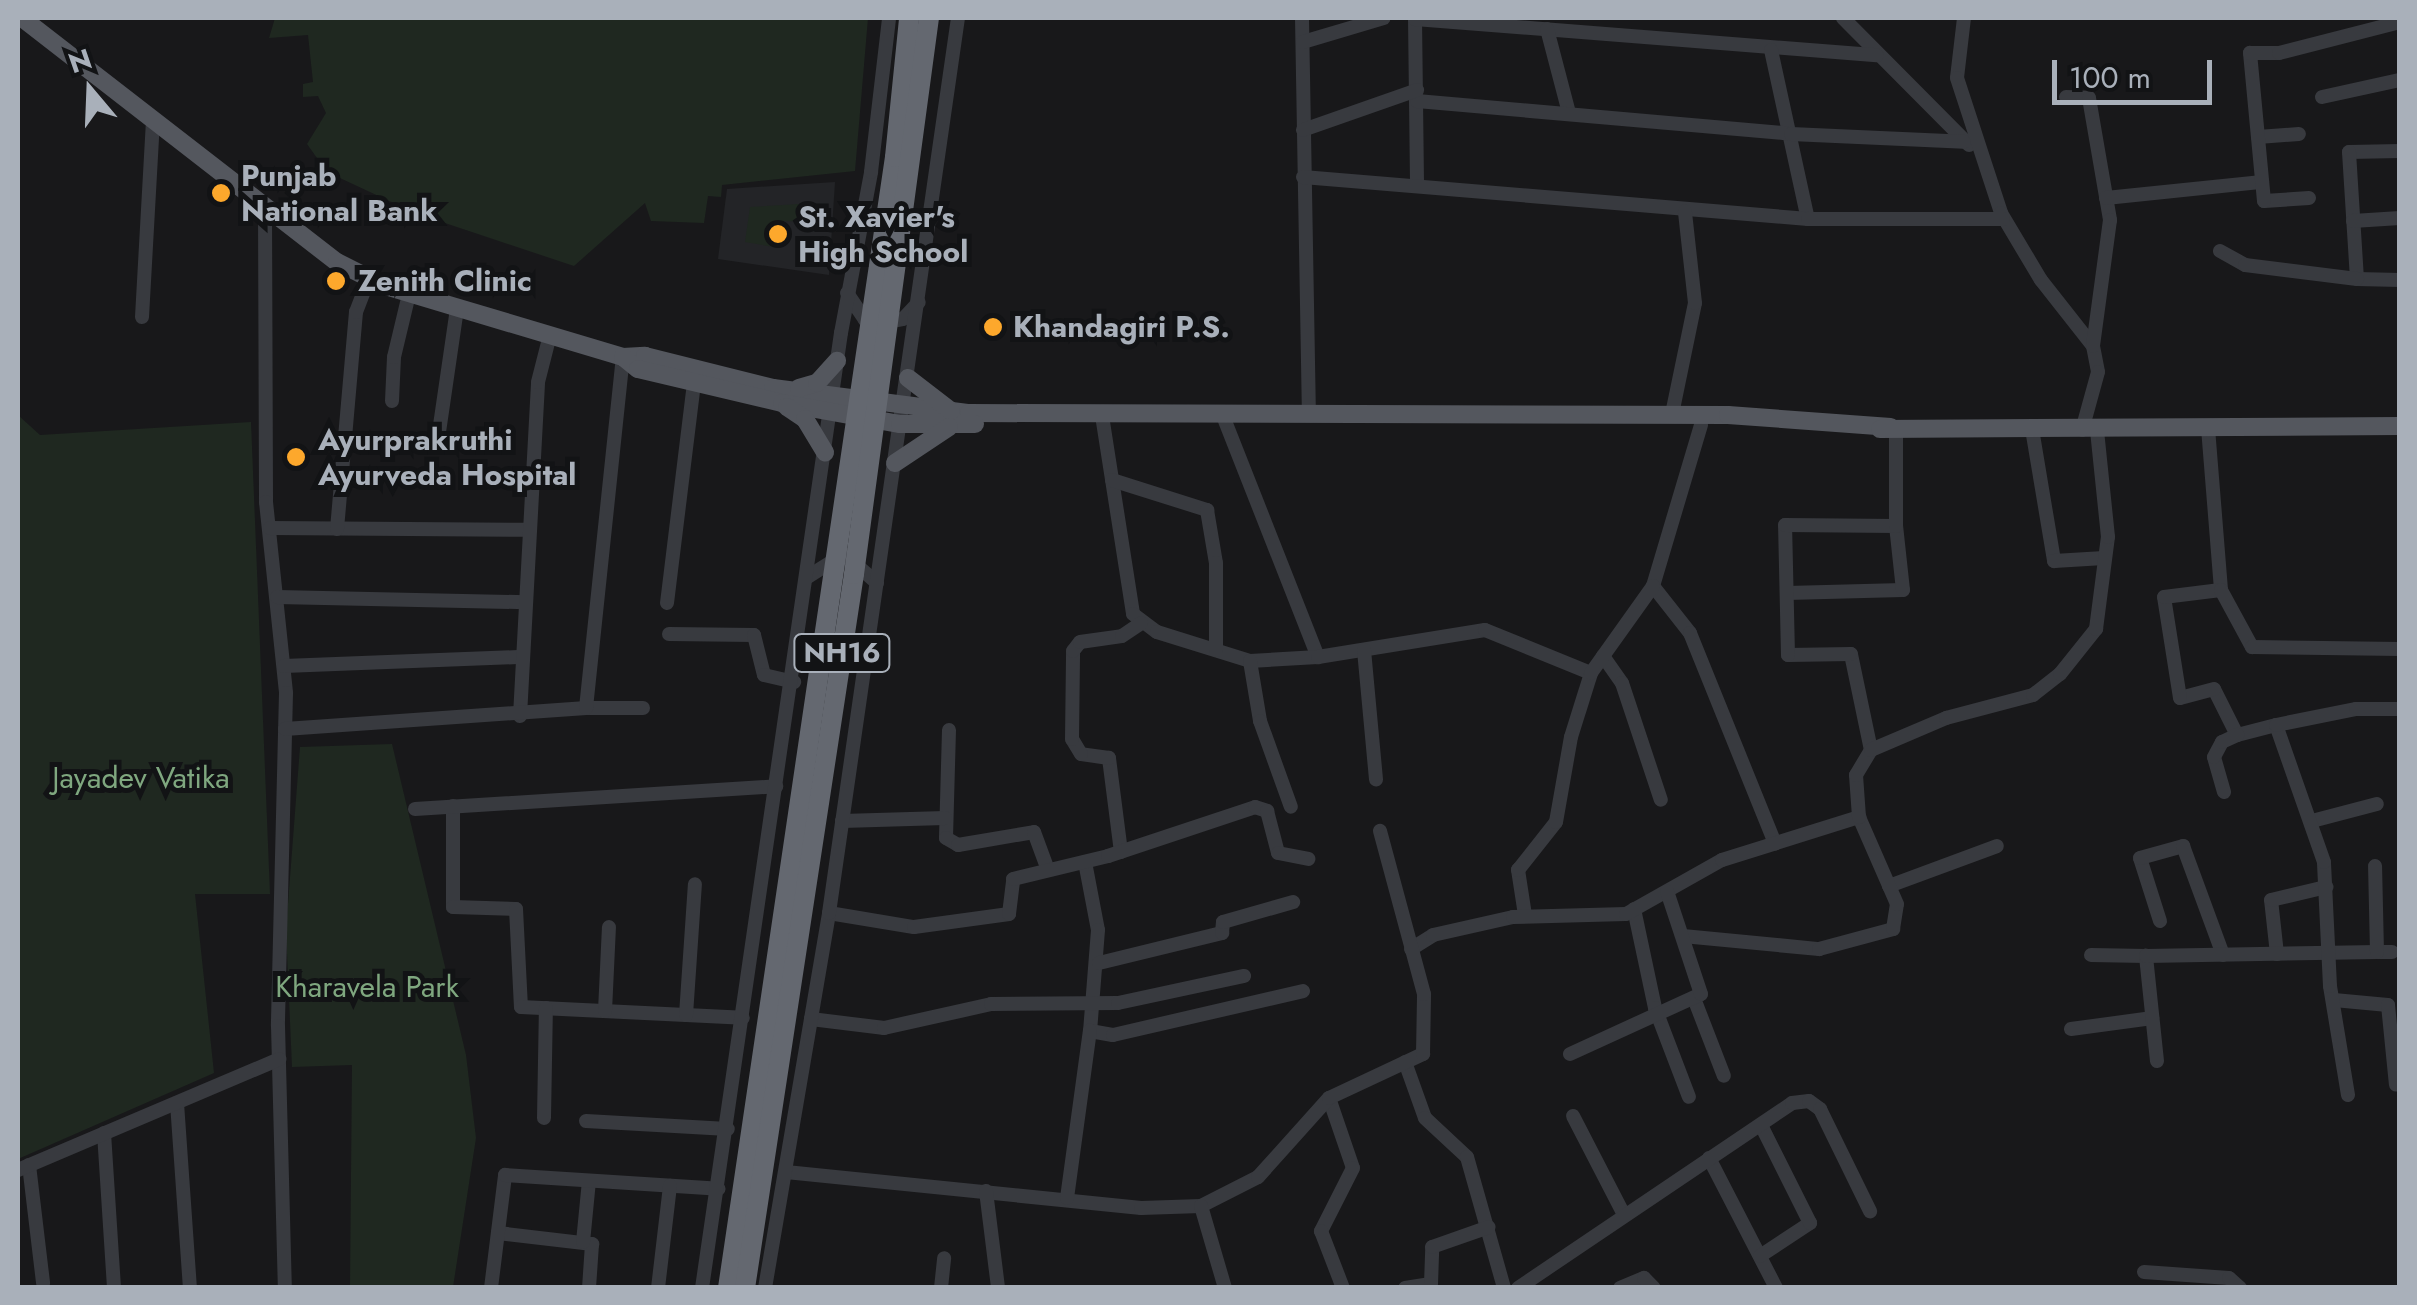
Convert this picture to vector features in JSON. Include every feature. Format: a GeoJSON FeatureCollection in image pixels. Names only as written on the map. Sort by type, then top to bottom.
{"type":"FeatureCollection","features":[{"type":"Feature","properties":{"kind":"highway","name":"NH16"},"geometry":{"type":"LineString","coordinates":[[728,1288],[895,157],[909,18]]}},
{"type":"Feature","properties":{"kind":"highway","name":"NH16"},"geometry":{"type":"LineString","coordinates":[[745,1288],[854,574],[930,18]]}},
{"type":"Feature","properties":{"kind":"main road"},"geometry":{"type":"LineString","coordinates":[[22,18],[265,209],[369,278],[409,294],[623,358],[638,369],[694,384],[901,416],[954,418],[1309,409],[1701,425],[2090,431],[2400,426]]}},
{"type":"Feature","properties":{"kind":"main road"},"geometry":{"type":"LineString","coordinates":[[623,358],[645,356],[786,397],[824,452]]}},
{"type":"Feature","properties":{"kind":"main road"},"geometry":{"type":"LineString","coordinates":[[786,397],[817,383],[838,361]]}},
{"type":"Feature","properties":{"kind":"main road"},"geometry":{"type":"LineString","coordinates":[[908,378],[954,418]]}},
{"type":"Feature","properties":{"kind":"main road"},"geometry":{"type":"LineString","coordinates":[[1071,417],[1102,422],[1611,419],[1672,414],[1869,420],[1894,427]]}},
{"type":"Feature","properties":{"kind":"main road"},"geometry":{"type":"LineString","coordinates":[[895,463],[954,418]]}},
{"type":"Feature","properties":{"kind":"street"},"geometry":{"type":"LineString","coordinates":[[702,1288],[794,682],[805,579],[847,293],[872,172],[889,18]]}},
{"type":"Feature","properties":{"kind":"street"},"geometry":{"type":"LineString","coordinates":[[766,1288],[812,1019],[878,583],[958,18]]}},
{"type":"Feature","properties":{"kind":"street"},"geometry":{"type":"LineString","coordinates":[[1302,18],[1309,409]]}},
{"type":"Feature","properties":{"kind":"street"},"geometry":{"type":"LineString","coordinates":[[1303,42],[1384,18]]}},
{"type":"Feature","properties":{"kind":"street"},"geometry":{"type":"LineString","coordinates":[[1417,186],[1415,18],[1771,50],[1877,55]]}},
{"type":"Feature","properties":{"kind":"street"},"geometry":{"type":"LineString","coordinates":[[1843,18],[1964,142],[1979,152]]}},
{"type":"Feature","properties":{"kind":"street"},"geometry":{"type":"LineString","coordinates":[[1964,18],[1954,58],[1979,152],[2003,218],[2040,280],[2093,346]]}},
{"type":"Feature","properties":{"kind":"street"},"geometry":{"type":"LineString","coordinates":[[2309,198],[2264,202],[2250,53],[2280,53],[2400,22]]}},
{"type":"Feature","properties":{"kind":"street"},"geometry":{"type":"LineString","coordinates":[[1546,29],[1569,113]]}},
{"type":"Feature","properties":{"kind":"street"},"geometry":{"type":"LineString","coordinates":[[1771,50],[1808,219]]}},
{"type":"Feature","properties":{"kind":"street"},"geometry":{"type":"LineString","coordinates":[[2322,98],[2400,80]]}},
{"type":"Feature","properties":{"kind":"street"},"geometry":{"type":"LineString","coordinates":[[1303,130],[1417,96],[1791,134],[1964,142]]}},
{"type":"Feature","properties":{"kind":"street"},"geometry":{"type":"LineString","coordinates":[[1683,936],[1842,946],[1893,928],[1898,914],[1859,817],[1856,775],[1871,750],[1946,718],[2033,695],[2060,674],[2096,629],[2108,537],[2090,431],[2098,372],[2093,346],[2104,290],[2106,198],[2089,98],[2066,96]]}},
{"type":"Feature","properties":{"kind":"street"},"geometry":{"type":"LineString","coordinates":[[142,317],[153,121]]}},
{"type":"Feature","properties":{"kind":"street"},"geometry":{"type":"LineString","coordinates":[[2258,137],[2300,134]]}},
{"type":"Feature","properties":{"kind":"street"},"geometry":{"type":"LineString","coordinates":[[2357,279],[2349,152],[2400,152]]}},
{"type":"Feature","properties":{"kind":"street"},"geometry":{"type":"LineString","coordinates":[[1303,177],[1685,212],[1808,219],[2003,218]]}},
{"type":"Feature","properties":{"kind":"street"},"geometry":{"type":"LineString","coordinates":[[2106,198],[2262,182]]}},
{"type":"Feature","properties":{"kind":"street"},"geometry":{"type":"LineString","coordinates":[[265,209],[270,528],[284,666],[279,1059],[285,1288]]}},
{"type":"Feature","properties":{"kind":"street"},"geometry":{"type":"LineString","coordinates":[[1672,414],[1694,303],[1685,212]]}},
{"type":"Feature","properties":{"kind":"street"},"geometry":{"type":"LineString","coordinates":[[2353,222],[2400,218]]}},
{"type":"Feature","properties":{"kind":"street"},"geometry":{"type":"LineString","coordinates":[[2220,251],[2245,265],[2357,279],[2400,280]]}},
{"type":"Feature","properties":{"kind":"street"},"geometry":{"type":"LineString","coordinates":[[336,529],[356,312],[369,278]]}},
{"type":"Feature","properties":{"kind":"street"},"geometry":{"type":"LineString","coordinates":[[847,293],[865,320],[877,324],[904,319],[920,301]]}},
{"type":"Feature","properties":{"kind":"street"},"geometry":{"type":"LineString","coordinates":[[392,401],[394,357],[409,294]]}},
{"type":"Feature","properties":{"kind":"street"},"geometry":{"type":"LineString","coordinates":[[439,432],[457,308]]}},
{"type":"Feature","properties":{"kind":"street"},"geometry":{"type":"LineString","coordinates":[[520,716],[538,382],[550,335]]}},
{"type":"Feature","properties":{"kind":"street"},"geometry":{"type":"LineString","coordinates":[[586,708],[623,358]]}},
{"type":"Feature","properties":{"kind":"street"},"geometry":{"type":"LineString","coordinates":[[667,603],[694,384]]}},
{"type":"Feature","properties":{"kind":"street"},"geometry":{"type":"LineString","coordinates":[[1225,421],[1318,657]]}},
{"type":"Feature","properties":{"kind":"street"},"geometry":{"type":"LineString","coordinates":[[1102,422],[1133,614],[1141,624],[1250,661],[1318,657],[1485,630],[1591,673]]}},
{"type":"Feature","properties":{"kind":"street"},"geometry":{"type":"LineString","coordinates":[[1525,915],[1518,870],[1556,822],[1591,673],[1653,586],[1701,425]]}},
{"type":"Feature","properties":{"kind":"street"},"geometry":{"type":"LineString","coordinates":[[1787,593],[1903,590],[1896,526],[1894,427]]}},
{"type":"Feature","properties":{"kind":"street"},"geometry":{"type":"LineString","coordinates":[[2208,428],[2221,590],[2252,646],[2400,649]]}},
{"type":"Feature","properties":{"kind":"street"},"geometry":{"type":"LineString","coordinates":[[2032,430],[2054,561],[2104,558]]}},
{"type":"Feature","properties":{"kind":"street"},"geometry":{"type":"LineString","coordinates":[[1112,480],[1208,510],[1216,564],[1216,650]]}},
{"type":"Feature","properties":{"kind":"street"},"geometry":{"type":"LineString","coordinates":[[1871,750],[1851,654],[1788,655],[1785,526],[1896,526]]}},
{"type":"Feature","properties":{"kind":"street"},"geometry":{"type":"LineString","coordinates":[[270,528],[530,530]]}},
{"type":"Feature","properties":{"kind":"street"},"geometry":{"type":"LineString","coordinates":[[805,579],[844,554],[878,583]]}},
{"type":"Feature","properties":{"kind":"street"},"geometry":{"type":"LineString","coordinates":[[1653,586],[1690,633],[1776,843]]}},
{"type":"Feature","properties":{"kind":"street"},"geometry":{"type":"LineString","coordinates":[[2221,590],[2164,597],[2168,643],[2180,698],[2214,688],[2237,734]]}},
{"type":"Feature","properties":{"kind":"street"},"geometry":{"type":"LineString","coordinates":[[277,597],[526,602]]}},
{"type":"Feature","properties":{"kind":"street"},"geometry":{"type":"LineString","coordinates":[[1120,852],[1109,758],[1081,754],[1072,739],[1073,651],[1080,642],[1122,636],[1141,624]]}},
{"type":"Feature","properties":{"kind":"street"},"geometry":{"type":"LineString","coordinates":[[669,634],[754,635],[764,674],[794,682]]}},
{"type":"Feature","properties":{"kind":"street"},"geometry":{"type":"LineString","coordinates":[[1364,650],[1376,779]]}},
{"type":"Feature","properties":{"kind":"street"},"geometry":{"type":"LineString","coordinates":[[1603,656],[1622,683],[1661,800]]}},
{"type":"Feature","properties":{"kind":"street"},"geometry":{"type":"LineString","coordinates":[[284,666],[523,657]]}},
{"type":"Feature","properties":{"kind":"street"},"geometry":{"type":"LineString","coordinates":[[1250,661],[1260,721],[1290,807]]}},
{"type":"Feature","properties":{"kind":"street"},"geometry":{"type":"LineString","coordinates":[[285,730],[520,716],[586,708],[642,708]]}},
{"type":"Feature","properties":{"kind":"street"},"geometry":{"type":"LineString","coordinates":[[2224,792],[2214,757],[2222,742],[2237,734],[2356,708],[2400,710]]}},
{"type":"Feature","properties":{"kind":"street"},"geometry":{"type":"LineString","coordinates":[[2276,726],[2312,821],[2326,887],[2327,953],[2348,1095]]}},
{"type":"Feature","properties":{"kind":"street"},"geometry":{"type":"LineString","coordinates":[[949,730],[946,838],[958,845],[1034,832],[1048,870]]}},
{"type":"Feature","properties":{"kind":"street"},"geometry":{"type":"LineString","coordinates":[[414,808],[776,786]]}},
{"type":"Feature","properties":{"kind":"street"},"geometry":{"type":"LineString","coordinates":[[2312,821],[2377,804]]}},
{"type":"Feature","properties":{"kind":"street"},"geometry":{"type":"LineString","coordinates":[[454,806],[452,907],[516,909],[521,1007],[744,1018]]}},
{"type":"Feature","properties":{"kind":"street"},"geometry":{"type":"LineString","coordinates":[[828,912],[914,927],[1009,914],[1014,879],[1120,852],[1255,806],[1266,812],[1278,853],[1308,858]]}},
{"type":"Feature","properties":{"kind":"street"},"geometry":{"type":"LineString","coordinates":[[1412,948],[1433,935],[1525,915],[1634,909],[1722,860],[1859,817]]}},
{"type":"Feature","properties":{"kind":"street"},"geometry":{"type":"LineString","coordinates":[[842,821],[944,818]]}},
{"type":"Feature","properties":{"kind":"street"},"geometry":{"type":"LineString","coordinates":[[786,1172],[1140,1208],[1201,1206],[1258,1177],[1329,1098],[1423,1054],[1424,994],[1380,830]]}},
{"type":"Feature","properties":{"kind":"street"},"geometry":{"type":"LineString","coordinates":[[1889,886],[1997,846]]}},
{"type":"Feature","properties":{"kind":"street"},"geometry":{"type":"LineString","coordinates":[[2160,921],[2140,858],[2183,846],[2223,955]]}},
{"type":"Feature","properties":{"kind":"street"},"geometry":{"type":"LineString","coordinates":[[1066,1198],[1099,963],[1085,862]]}},
{"type":"Feature","properties":{"kind":"street"},"geometry":{"type":"LineString","coordinates":[[2091,955],[2384,952],[2375,866]]}},
{"type":"Feature","properties":{"kind":"street"},"geometry":{"type":"LineString","coordinates":[[686,1015],[694,884]]}},
{"type":"Feature","properties":{"kind":"street"},"geometry":{"type":"LineString","coordinates":[[2277,954],[2271,900],[2326,887]]}},
{"type":"Feature","properties":{"kind":"street"},"geometry":{"type":"LineString","coordinates":[[1667,891],[1700,984],[1695,1001],[1724,1076]]}},
{"type":"Feature","properties":{"kind":"street"},"geometry":{"type":"LineString","coordinates":[[1099,963],[1222,933],[1224,922],[1293,902]]}},
{"type":"Feature","properties":{"kind":"street"},"geometry":{"type":"LineString","coordinates":[[1634,909],[1659,1017],[1689,1097]]}},
{"type":"Feature","properties":{"kind":"street"},"geometry":{"type":"LineString","coordinates":[[605,1011],[610,928]]}},
{"type":"Feature","properties":{"kind":"street"},"geometry":{"type":"LineString","coordinates":[[2146,956],[2156,1061]]}},
{"type":"Feature","properties":{"kind":"street"},"geometry":{"type":"LineString","coordinates":[[812,1019],[884,1028],[991,1004],[1118,1003],[1244,976]]}},
{"type":"Feature","properties":{"kind":"street"},"geometry":{"type":"LineString","coordinates":[[1090,1031],[1113,1035],[1303,992]]}},
{"type":"Feature","properties":{"kind":"street"},"geometry":{"type":"LineString","coordinates":[[2334,1000],[2388,1006],[2396,1085]]}},
{"type":"Feature","properties":{"kind":"street"},"geometry":{"type":"LineString","coordinates":[[1570,1054],[1695,1001]]}},
{"type":"Feature","properties":{"kind":"street"},"geometry":{"type":"LineString","coordinates":[[544,1118],[546,1008]]}},
{"type":"Feature","properties":{"kind":"street"},"geometry":{"type":"LineString","coordinates":[[2070,1029],[2152,1018]]}},
{"type":"Feature","properties":{"kind":"street"},"geometry":{"type":"LineString","coordinates":[[43,1284],[23,1168],[279,1059]]}},
{"type":"Feature","properties":{"kind":"street"},"geometry":{"type":"LineString","coordinates":[[1405,1062],[1425,1118],[1467,1157],[1504,1288]]}},
{"type":"Feature","properties":{"kind":"street"},"geometry":{"type":"LineString","coordinates":[[1329,1098],[1353,1168],[1321,1231],[1343,1288]]}},
{"type":"Feature","properties":{"kind":"street"},"geometry":{"type":"LineString","coordinates":[[1518,1288],[1792,1104],[1809,1101],[1820,1109],[1870,1212]]}},
{"type":"Feature","properties":{"kind":"street"},"geometry":{"type":"LineString","coordinates":[[177,1103],[190,1288]]}},
{"type":"Feature","properties":{"kind":"street"},"geometry":{"type":"LineString","coordinates":[[1573,1116],[1624,1216]]}},
{"type":"Feature","properties":{"kind":"street"},"geometry":{"type":"LineString","coordinates":[[586,1120],[728,1129]]}},
{"type":"Feature","properties":{"kind":"street"},"geometry":{"type":"LineString","coordinates":[[1760,1256],[1810,1222],[1761,1125]]}},
{"type":"Feature","properties":{"kind":"street"},"geometry":{"type":"LineString","coordinates":[[104,1134],[114,1288]]}},
{"type":"Feature","properties":{"kind":"street"},"geometry":{"type":"LineString","coordinates":[[1709,1158],[1776,1288]]}},
{"type":"Feature","properties":{"kind":"street"},"geometry":{"type":"LineString","coordinates":[[491,1288],[505,1175],[719,1190]]}},
{"type":"Feature","properties":{"kind":"street"},"geometry":{"type":"LineString","coordinates":[[583,1242],[590,1180]]}},
{"type":"Feature","properties":{"kind":"street"},"geometry":{"type":"LineString","coordinates":[[658,1288],[670,1186]]}},
{"type":"Feature","properties":{"kind":"street"},"geometry":{"type":"LineString","coordinates":[[986,1190],[998,1288]]}},
{"type":"Feature","properties":{"kind":"street"},"geometry":{"type":"LineString","coordinates":[[1201,1206],[1225,1288]]}},
{"type":"Feature","properties":{"kind":"street"},"geometry":{"type":"LineString","coordinates":[[1405,1288],[1431,1284],[1432,1246],[1489,1226]]}},
{"type":"Feature","properties":{"kind":"street"},"geometry":{"type":"LineString","coordinates":[[498,1232],[592,1244],[589,1288]]}},
{"type":"Feature","properties":{"kind":"street"},"geometry":{"type":"LineString","coordinates":[[941,1288],[944,1258]]}},
{"type":"Feature","properties":{"kind":"street"},"geometry":{"type":"LineString","coordinates":[[2144,1272],[2229,1278],[2240,1288]]}},
{"type":"Feature","properties":{"kind":"street"},"geometry":{"type":"LineString","coordinates":[[1620,1288],[1644,1278],[1654,1288]]}},
{"type":"Feature","properties":{"kind":"shaded area","name":"St. Xavier's High School"},"geometry":{"type":"Polygon","coordinates":[[[835,182],[829,275],[718,259],[727,189],[835,182]]]}},
{"type":"Feature","properties":{"kind":"green space"},"geometry":{"type":"Polygon","coordinates":[[[275,18],[868,18],[855,171],[722,185],[721,197],[708,196],[704,223],[651,221],[645,203],[574,266],[415,213],[327,172],[307,144],[326,113],[318,96],[303,97],[303,84],[313,82],[308,35],[269,38],[275,18]]]}},
{"type":"Feature","properties":{"kind":"green space"},"geometry":{"type":"Polygon","coordinates":[[[815,203],[813,222],[784,221],[779,248],[745,242],[750,207],[815,203]]]}},
{"type":"Feature","properties":{"kind":"green space","name":"Jayadev Vatika"},"geometry":{"type":"Polygon","coordinates":[[[18,415],[40,435],[251,422],[270,894],[195,894],[214,1073],[18,1159],[18,415]]]}},
{"type":"Feature","properties":{"kind":"green space","name":"Kharavela Park"},"geometry":{"type":"Polygon","coordinates":[[[392,744],[466,1055],[476,1138],[453,1287],[350,1287],[352,1065],[292,1067],[286,930],[300,747],[392,744]]]}},
{"type":"Feature","properties":{"kind":"place","name":"Punjab National Bank"},"geometry":{"type":"Point","coordinates":[221,193]}},
{"type":"Feature","properties":{"kind":"place","name":"St. Xavier's High School"},"geometry":{"type":"Point","coordinates":[778,234]}},
{"type":"Feature","properties":{"kind":"place","name":"Zenith Clinic"},"geometry":{"type":"Point","coordinates":[336,281]}},
{"type":"Feature","properties":{"kind":"place","name":"Khandagiri P.S."},"geometry":{"type":"Point","coordinates":[993,327]}},
{"type":"Feature","properties":{"kind":"place","name":"Ayurprakruthi Ayurveda Hospital"},"geometry":{"type":"Point","coordinates":[296,457]}}]}
